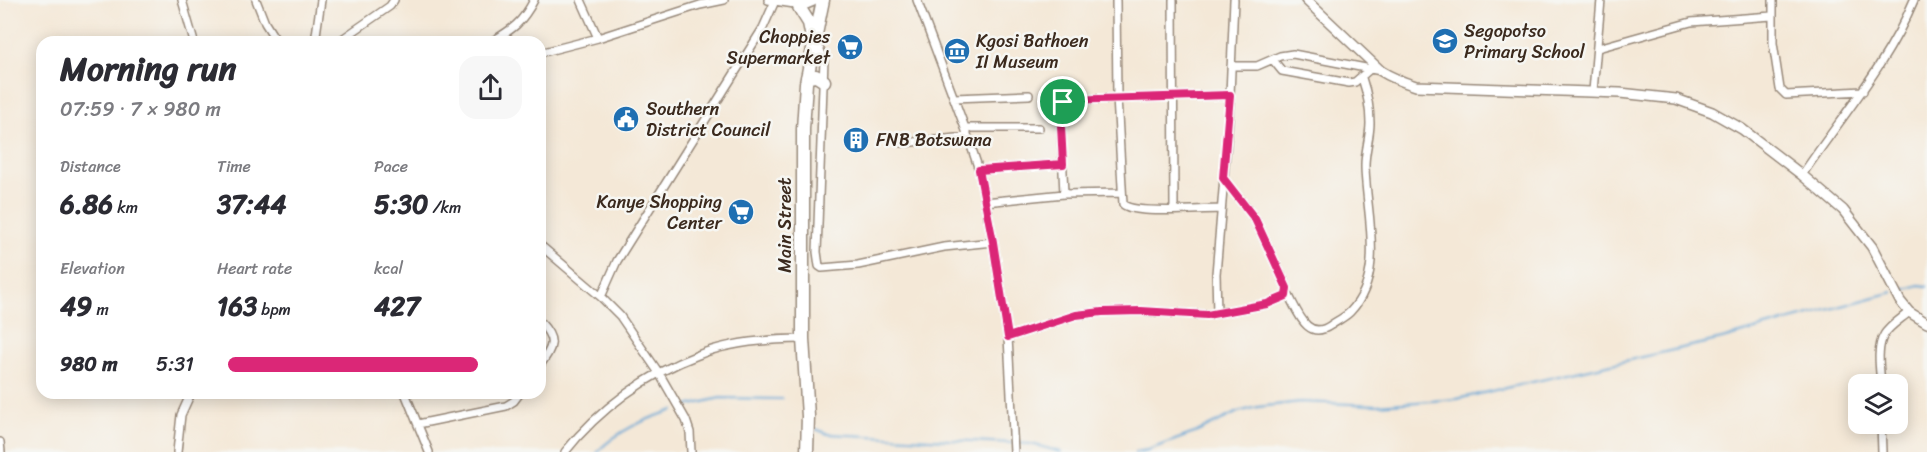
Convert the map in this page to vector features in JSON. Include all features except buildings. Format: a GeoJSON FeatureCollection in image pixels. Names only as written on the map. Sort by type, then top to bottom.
{"type":"FeatureCollection","features":[{"type":"Feature","properties":{"kind":"highway"},"geometry":{"type":"LineString","coordinates":[[810,6],[809,23],[813,42]]}},
{"type":"Feature","properties":{"kind":"highway","name":"Main Street"},"geometry":{"type":"LineString","coordinates":[[807,452],[808,416],[803,339],[803,129],[807,77],[813,42],[810,6]]}},
{"type":"Feature","properties":{"kind":"highway"},"geometry":{"type":"LineString","coordinates":[[807,77],[816,76],[824,81]]}},
{"type":"Feature","properties":{"kind":"street"},"geometry":{"type":"LineString","coordinates":[[182,0],[192,36]]}},
{"type":"Feature","properties":{"kind":"street"},"geometry":{"type":"LineString","coordinates":[[256,0],[265,23],[273,36]]}},
{"type":"Feature","properties":{"kind":"street"},"geometry":{"type":"LineString","coordinates":[[316,36],[321,0]]}},
{"type":"Feature","properties":{"kind":"street"},"geometry":{"type":"LineString","coordinates":[[347,36],[390,6],[394,0]]}},
{"type":"Feature","properties":{"kind":"street"},"geometry":{"type":"LineString","coordinates":[[501,36],[514,28],[534,0]]}},
{"type":"Feature","properties":{"kind":"street"},"geometry":{"type":"LineString","coordinates":[[581,0],[598,38]]}},
{"type":"Feature","properties":{"kind":"street"},"geometry":{"type":"LineString","coordinates":[[546,51],[598,38],[699,2],[724,0]]}},
{"type":"Feature","properties":{"kind":"street"},"geometry":{"type":"LineString","coordinates":[[917,0],[979,170],[1008,337],[1014,452]]}},
{"type":"Feature","properties":{"kind":"street"},"geometry":{"type":"LineString","coordinates":[[1116,0],[1117,97],[1123,204],[1127,209],[1221,209]]}},
{"type":"Feature","properties":{"kind":"street"},"geometry":{"type":"LineString","coordinates":[[1173,0],[1174,210]]}},
{"type":"Feature","properties":{"kind":"street"},"geometry":{"type":"LineString","coordinates":[[1217,313],[1216,274],[1232,66],[1234,0]]}},
{"type":"Feature","properties":{"kind":"street"},"geometry":{"type":"LineString","coordinates":[[1306,0],[1382,71],[1394,79],[1416,86],[1593,91],[1676,99],[1712,112],[1742,129],[1844,210],[1879,258],[1900,301],[1909,312],[1927,323]]}},
{"type":"Feature","properties":{"kind":"street"},"geometry":{"type":"LineString","coordinates":[[1593,91],[1601,0]]}},
{"type":"Feature","properties":{"kind":"street"},"geometry":{"type":"LineString","coordinates":[[1773,0],[1772,16],[1777,74],[1782,93],[1786,95],[1863,91]]}},
{"type":"Feature","properties":{"kind":"street"},"geometry":{"type":"LineString","coordinates":[[601,297],[617,261],[763,28],[772,1],[810,6]]}},
{"type":"Feature","properties":{"kind":"street"},"geometry":{"type":"LineString","coordinates":[[1802,175],[1863,91],[1900,31],[1912,1]]}},
{"type":"Feature","properties":{"kind":"street"},"geometry":{"type":"LineString","coordinates":[[1598,48],[1691,22],[1772,16]]}},
{"type":"Feature","properties":{"kind":"street"},"geometry":{"type":"LineString","coordinates":[[813,42],[820,48],[824,59],[817,252],[819,266],[822,268],[858,266],[932,249],[993,242]]}},
{"type":"Feature","properties":{"kind":"street"},"geometry":{"type":"LineString","coordinates":[[1232,66],[1257,66],[1293,54],[1382,71]]}},
{"type":"Feature","properties":{"kind":"street"},"geometry":{"type":"LineString","coordinates":[[1273,60],[1282,71],[1349,83],[1362,78],[1370,69]]}},
{"type":"Feature","properties":{"kind":"street"},"geometry":{"type":"LineString","coordinates":[[1223,178],[1255,219],[1288,294],[1306,326],[1314,331],[1324,330],[1350,312],[1360,298],[1369,275],[1371,251],[1365,164],[1370,123],[1369,100],[1362,78]]}},
{"type":"Feature","properties":{"kind":"street"},"geometry":{"type":"LineString","coordinates":[[954,98],[1029,95]]}},
{"type":"Feature","properties":{"kind":"street"},"geometry":{"type":"LineString","coordinates":[[1064,194],[1061,104],[1069,99],[1230,95]]}},
{"type":"Feature","properties":{"kind":"street"},"geometry":{"type":"LineString","coordinates":[[965,128],[1039,128]]}},
{"type":"Feature","properties":{"kind":"street"},"geometry":{"type":"LineString","coordinates":[[902,143],[968,137]]}},
{"type":"Feature","properties":{"kind":"street"},"geometry":{"type":"LineString","coordinates":[[979,170],[1063,164]]}},
{"type":"Feature","properties":{"kind":"street"},"geometry":{"type":"LineString","coordinates":[[985,202],[1064,194],[1121,193]]}},
{"type":"Feature","properties":{"kind":"street"},"geometry":{"type":"LineString","coordinates":[[546,250],[620,316],[659,373],[686,420],[690,432],[691,452]]}},
{"type":"Feature","properties":{"kind":"street"},"geometry":{"type":"LineString","coordinates":[[1008,337],[1076,315],[1102,312],[1151,312],[1202,315],[1267,304],[1288,294]]}},
{"type":"Feature","properties":{"kind":"street"},"geometry":{"type":"LineString","coordinates":[[1881,374],[1882,338],[1909,312]]}},
{"type":"Feature","properties":{"kind":"street"},"geometry":{"type":"LineString","coordinates":[[546,329],[552,340],[551,349],[546,356]]}},
{"type":"Feature","properties":{"kind":"street"},"geometry":{"type":"LineString","coordinates":[[565,452],[602,411],[659,373],[699,354],[716,349],[780,339],[803,339]]}},
{"type":"Feature","properties":{"kind":"street"},"geometry":{"type":"LineString","coordinates":[[177,452],[181,415],[188,399]]}},
{"type":"Feature","properties":{"kind":"street"},"geometry":{"type":"LineString","coordinates":[[408,399],[429,452]]}},
{"type":"Feature","properties":{"kind":"street"},"geometry":{"type":"LineString","coordinates":[[418,424],[506,406],[516,399]]}},
{"type":"Feature","properties":{"kind":"street"},"geometry":{"type":"LineString","coordinates":[[1881,434],[1882,452]]}},
{"type":"Feature","properties":{"kind":"street"},"geometry":{"type":"LineString","coordinates":[[0,442],[1,452]]}},
{"type":"Feature","properties":{"kind":"waterway"},"geometry":{"type":"LineString","coordinates":[[1899,291],[1919,285],[1927,286]]}},
{"type":"Feature","properties":{"kind":"waterway"},"geometry":{"type":"LineString","coordinates":[[1135,452],[1148,450],[1197,432],[1238,412],[1258,407],[1300,402],[1377,405],[1457,399],[1722,339],[1893,292]]}},
{"type":"Feature","properties":{"kind":"waterway"},"geometry":{"type":"LineString","coordinates":[[687,406],[720,398],[782,399]]}},
{"type":"Feature","properties":{"kind":"waterway"},"geometry":{"type":"LineString","coordinates":[[597,452],[614,437],[633,426],[674,410]]}},
{"type":"Feature","properties":{"kind":"waterway"},"geometry":{"type":"LineString","coordinates":[[816,429],[828,434],[1031,444],[1061,452]]}},
{"type":"Feature","properties":{"kind":"place","name":"Segopotso Primary School"},"geometry":{"type":"Point","coordinates":[1445,41]}},
{"type":"Feature","properties":{"kind":"place","name":"Choppies Supermarket"},"geometry":{"type":"Point","coordinates":[850,47]}},
{"type":"Feature","properties":{"kind":"place","name":"Kgosi Bathoen II Museum"},"geometry":{"type":"Point","coordinates":[957,51]}},
{"type":"Feature","properties":{"kind":"place","name":"Southern District Council"},"geometry":{"type":"Point","coordinates":[626,119]}},
{"type":"Feature","properties":{"kind":"place","name":"FNB Botswana"},"geometry":{"type":"Point","coordinates":[856,140]}},
{"type":"Feature","properties":{"kind":"place","name":"Kanye Shopping Center"},"geometry":{"type":"Point","coordinates":[741,212]}},
{"type":"Feature","properties":{"kind":"route"},"geometry":{"type":"LineString","coordinates":[[1230,95],[1223,178],[1255,219],[1288,294],[1267,304],[1207,315],[1141,311],[1076,315],[1008,337],[979,170],[1063,164],[1060,107],[1063,102],[1069,99],[1230,95]]}}]}
